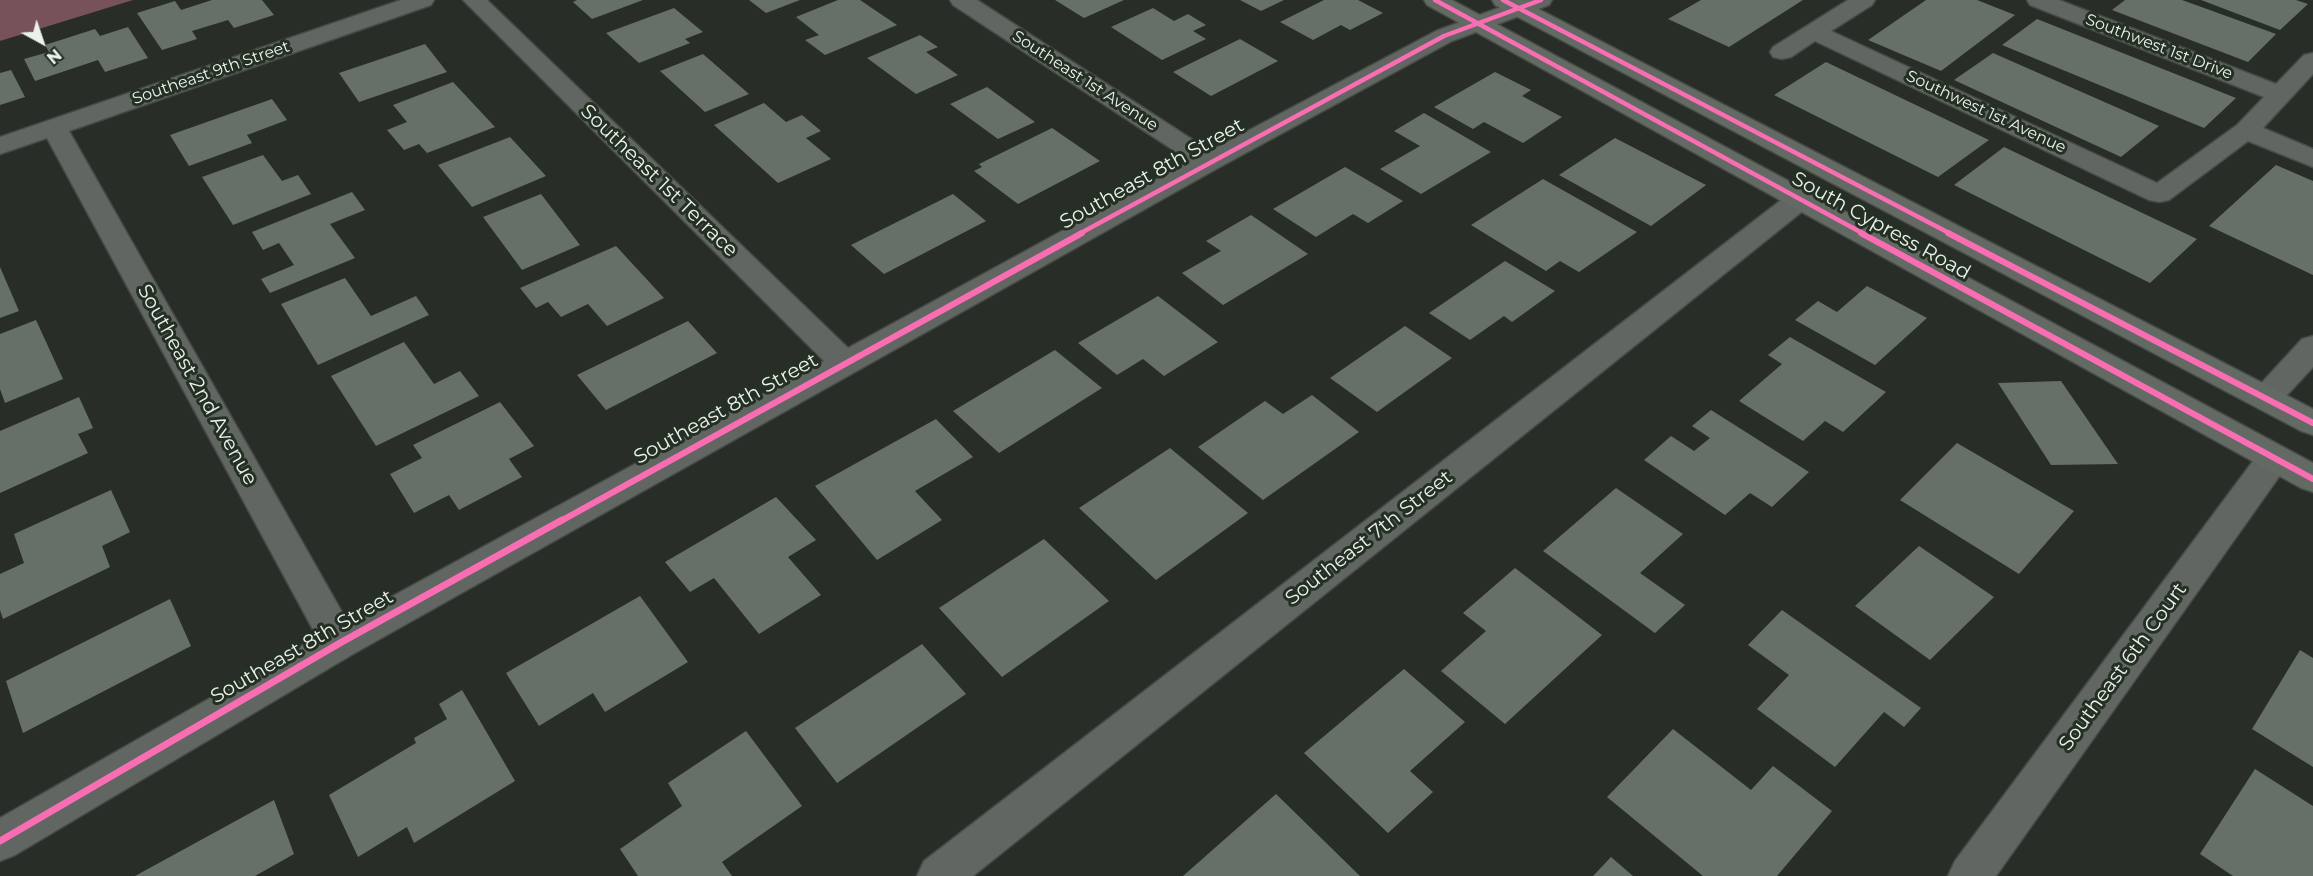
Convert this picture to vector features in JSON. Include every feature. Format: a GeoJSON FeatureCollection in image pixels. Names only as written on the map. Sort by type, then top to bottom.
{"type":"FeatureCollection","features":[{"type":"Feature","properties":{"kind":"street","name":"Southeast 9th Street"},"geometry":{"type":"LineString","coordinates":[[0,146],[423,0]]}},
{"type":"Feature","properties":{"kind":"street","name":"Southeast 1st Terrace"},"geometry":{"type":"LineString","coordinates":[[474,0],[844,362]]}},
{"type":"Feature","properties":{"kind":"street","name":"Southeast 1st Avenue"},"geometry":{"type":"LineString","coordinates":[[961,0],[1209,162]]}},
{"type":"Feature","properties":{"kind":"street","name":"South Cypress Road"},"geometry":{"type":"LineString","coordinates":[[1435,0],[2313,479]]}},
{"type":"Feature","properties":{"kind":"street"},"geometry":{"type":"LineString","coordinates":[[1782,52],[1864,0]]}},
{"type":"Feature","properties":{"kind":"street","name":"Southwest 1st Drive"},"geometry":{"type":"LineString","coordinates":[[2038,0],[2280,94]]}},
{"type":"Feature","properties":{"kind":"street","name":"Southeast 8th Street"},"geometry":{"type":"LineString","coordinates":[[0,841],[340,643],[844,362],[1444,36],[1521,3]]}},
{"type":"Feature","properties":{"kind":"street","name":"South Cypress Road"},"geometry":{"type":"LineString","coordinates":[[1521,3],[2313,423]]}},
{"type":"Feature","properties":{"kind":"street","name":"Southwest 1st Avenue"},"geometry":{"type":"LineString","coordinates":[[1812,31],[2159,194],[2246,130]]}},
{"type":"Feature","properties":{"kind":"street"},"geometry":{"type":"LineString","coordinates":[[2313,60],[2246,130],[2313,159]]}},
{"type":"Feature","properties":{"kind":"street","name":"Southeast 2nd Avenue"},"geometry":{"type":"LineString","coordinates":[[54,127],[340,643]]}},
{"type":"Feature","properties":{"kind":"street","name":"Southeast 7th Street"},"geometry":{"type":"LineString","coordinates":[[939,876],[1799,200]]}},
{"type":"Feature","properties":{"kind":"street"},"geometry":{"type":"LineString","coordinates":[[2266,398],[2313,347]]}},
{"type":"Feature","properties":{"kind":"street","name":"Southeast 6th Court"},"geometry":{"type":"LineString","coordinates":[[1970,876],[2274,458]]}},
{"type":"Feature","properties":{"kind":"shaded area"},"geometry":{"type":"Polygon","coordinates":[[[0,0],[133,0],[0,41],[0,0]]]}},
{"type":"Feature","properties":{"kind":"building"},"geometry":{"type":"Polygon","coordinates":[[[212,0],[262,0],[274,15],[234,28],[228,20],[192,31],[197,39],[162,50],[137,13],[175,1],[181,10],[212,0]]]}},
{"type":"Feature","properties":{"kind":"building"},"geometry":{"type":"Polygon","coordinates":[[[577,0],[643,0],[592,19],[573,2],[577,0]]]}},
{"type":"Feature","properties":{"kind":"building"},"geometry":{"type":"Polygon","coordinates":[[[749,0],[800,0],[766,13],[749,0]]]}},
{"type":"Feature","properties":{"kind":"building"},"geometry":{"type":"Polygon","coordinates":[[[838,0],[860,0],[897,25],[825,55],[805,40],[819,35],[796,17],[838,0]]]}},
{"type":"Feature","properties":{"kind":"building"},"geometry":{"type":"Polygon","coordinates":[[[1055,0],[1124,0],[1084,18],[1055,0]]]}},
{"type":"Feature","properties":{"kind":"building"},"geometry":{"type":"Polygon","coordinates":[[[1240,0],[1284,0],[1261,11],[1240,0]]]}},
{"type":"Feature","properties":{"kind":"building"},"geometry":{"type":"Polygon","coordinates":[[[1324,0],[1358,0],[1383,13],[1350,30],[1341,25],[1313,40],[1280,22],[1324,0]]]}},
{"type":"Feature","properties":{"kind":"building"},"geometry":{"type":"Polygon","coordinates":[[[1701,0],[1803,0],[1729,47],[1668,19],[1701,0]]]}},
{"type":"Feature","properties":{"kind":"building"},"geometry":{"type":"Polygon","coordinates":[[[1926,0],[1977,0],[2015,15],[1941,71],[1868,40],[1926,0]]]}},
{"type":"Feature","properties":{"kind":"building"},"geometry":{"type":"Polygon","coordinates":[[[2125,0],[2182,0],[2276,34],[2248,62],[2112,10],[2125,0]]]}},
{"type":"Feature","properties":{"kind":"building"},"geometry":{"type":"Polygon","coordinates":[[[2201,0],[2296,0],[2308,4],[2280,30],[2201,0]]]}},
{"type":"Feature","properties":{"kind":"building"},"geometry":{"type":"Polygon","coordinates":[[[674,8],[703,32],[685,39],[690,43],[639,63],[606,33],[674,8]]]}},
{"type":"Feature","properties":{"kind":"building"},"geometry":{"type":"Polygon","coordinates":[[[1153,8],[1174,21],[1188,14],[1206,25],[1193,31],[1206,39],[1162,60],[1111,27],[1153,8]]]}},
{"type":"Feature","properties":{"kind":"building"},"geometry":{"type":"Polygon","coordinates":[[[2037,19],[2236,98],[2204,128],[2002,45],[2037,19]]]}},
{"type":"Feature","properties":{"kind":"building"},"geometry":{"type":"Polygon","coordinates":[[[128,27],[148,58],[105,72],[98,60],[35,81],[24,59],[49,52],[45,45],[95,29],[100,36],[128,27]]]}},
{"type":"Feature","properties":{"kind":"building"},"geometry":{"type":"Polygon","coordinates":[[[920,35],[938,47],[926,52],[958,75],[916,94],[867,58],[920,35]]]}},
{"type":"Feature","properties":{"kind":"building"},"geometry":{"type":"Polygon","coordinates":[[[1240,39],[1278,61],[1211,96],[1173,72],[1240,39]]]}},
{"type":"Feature","properties":{"kind":"building"},"geometry":{"type":"Polygon","coordinates":[[[425,44],[447,72],[359,102],[339,73],[425,44]]]}},
{"type":"Feature","properties":{"kind":"building"},"geometry":{"type":"Polygon","coordinates":[[[1993,53],[2159,126],[2121,157],[1954,80],[1993,53]]]}},
{"type":"Feature","properties":{"kind":"building"},"geometry":{"type":"Polygon","coordinates":[[[703,54],[749,94],[705,112],[660,71],[703,54]]]}},
{"type":"Feature","properties":{"kind":"building"},"geometry":{"type":"Polygon","coordinates":[[[1826,62],[1989,140],[1938,177],[1774,95],[1826,62]]]}},
{"type":"Feature","properties":{"kind":"building"},"geometry":{"type":"Polygon","coordinates":[[[11,70],[25,97],[0,105],[0,73],[11,70]]]}},
{"type":"Feature","properties":{"kind":"building"},"geometry":{"type":"Polygon","coordinates":[[[1495,72],[1531,90],[1522,96],[1562,117],[1523,143],[1484,122],[1473,129],[1434,107],[1495,72]]]}},
{"type":"Feature","properties":{"kind":"building"},"geometry":{"type":"Polygon","coordinates":[[[453,82],[495,127],[427,153],[419,144],[404,150],[387,130],[407,122],[393,105],[453,82]]]}},
{"type":"Feature","properties":{"kind":"building"},"geometry":{"type":"Polygon","coordinates":[[[987,87],[1035,122],[998,139],[950,104],[987,87]]]}},
{"type":"Feature","properties":{"kind":"building"},"geometry":{"type":"Polygon","coordinates":[[[272,99],[287,120],[247,135],[252,143],[189,166],[170,135],[272,99]]]}},
{"type":"Feature","properties":{"kind":"building"},"geometry":{"type":"Polygon","coordinates":[[[764,103],[786,122],[802,115],[821,131],[806,138],[831,159],[778,183],[714,125],[764,103]]]}},
{"type":"Feature","properties":{"kind":"building"},"geometry":{"type":"Polygon","coordinates":[[[1424,113],[1491,152],[1421,194],[1380,169],[1420,146],[1394,131],[1424,113]]]}},
{"type":"Feature","properties":{"kind":"building"},"geometry":{"type":"Polygon","coordinates":[[[1052,128],[1100,161],[1018,204],[974,171],[982,167],[979,164],[1052,128]]]}},
{"type":"Feature","properties":{"kind":"building"},"geometry":{"type":"Polygon","coordinates":[[[510,137],[546,176],[472,207],[438,165],[510,137]]]}},
{"type":"Feature","properties":{"kind":"building"},"geometry":{"type":"Polygon","coordinates":[[[1615,138],[1706,185],[1651,226],[1559,175],[1615,138]]]}},
{"type":"Feature","properties":{"kind":"building"},"geometry":{"type":"Polygon","coordinates":[[[2004,147],[2197,239],[2150,283],[1954,185],[2004,147]]]}},
{"type":"Feature","properties":{"kind":"building"},"geometry":{"type":"Polygon","coordinates":[[[263,155],[282,181],[298,175],[311,194],[233,225],[202,177],[263,155]]]}},
{"type":"Feature","properties":{"kind":"building"},"geometry":{"type":"Polygon","coordinates":[[[2276,165],[2313,181],[2313,275],[2209,226],[2276,165]]]}},
{"type":"Feature","properties":{"kind":"building"},"geometry":{"type":"Polygon","coordinates":[[[1345,167],[1403,201],[1368,223],[1353,214],[1316,237],[1273,209],[1345,167]]]}},
{"type":"Feature","properties":{"kind":"building"},"geometry":{"type":"Polygon","coordinates":[[[1543,179],[1637,232],[1579,272],[1560,261],[1546,271],[1471,225],[1543,179]]]}},
{"type":"Feature","properties":{"kind":"building"},"geometry":{"type":"Polygon","coordinates":[[[352,192],[365,210],[330,224],[355,258],[270,293],[261,279],[294,265],[279,243],[263,250],[252,232],[352,192]]]}},
{"type":"Feature","properties":{"kind":"building"},"geometry":{"type":"Polygon","coordinates":[[[541,194],[580,245],[522,270],[483,217],[541,194]]]}},
{"type":"Feature","properties":{"kind":"building"},"geometry":{"type":"Polygon","coordinates":[[[953,194],[986,221],[884,274],[851,245],[953,194]]]}},
{"type":"Feature","properties":{"kind":"building"},"geometry":{"type":"Polygon","coordinates":[[[1251,215],[1308,254],[1223,305],[1182,273],[1221,251],[1206,241],[1251,215]]]}},
{"type":"Feature","properties":{"kind":"building"},"geometry":{"type":"Polygon","coordinates":[[[616,246],[664,298],[607,326],[588,304],[561,317],[548,302],[536,308],[520,288],[616,246]]]}},
{"type":"Feature","properties":{"kind":"building"},"geometry":{"type":"Polygon","coordinates":[[[1505,261],[1555,291],[1512,322],[1504,316],[1470,340],[1429,313],[1505,261]]]}},
{"type":"Feature","properties":{"kind":"building"},"geometry":{"type":"Polygon","coordinates":[[[0,267],[19,311],[0,318],[0,267]]]}},
{"type":"Feature","properties":{"kind":"building"},"geometry":{"type":"Polygon","coordinates":[[[345,278],[371,316],[416,296],[429,315],[318,365],[281,304],[345,278]]]}},
{"type":"Feature","properties":{"kind":"building"},"geometry":{"type":"Polygon","coordinates":[[[1867,286],[1927,318],[1875,365],[1795,320],[1818,301],[1837,312],[1867,286]]]}},
{"type":"Feature","properties":{"kind":"building"},"geometry":{"type":"Polygon","coordinates":[[[1158,296],[1218,342],[1164,376],[1143,359],[1117,375],[1078,343],[1158,296]]]}},
{"type":"Feature","properties":{"kind":"building"},"geometry":{"type":"Polygon","coordinates":[[[36,320],[63,379],[5,403],[0,389],[0,334],[36,320]]]}},
{"type":"Feature","properties":{"kind":"building"},"geometry":{"type":"Polygon","coordinates":[[[688,321],[717,353],[606,410],[577,375],[688,321]]]}},
{"type":"Feature","properties":{"kind":"building"},"geometry":{"type":"Polygon","coordinates":[[[1405,326],[1452,358],[1377,412],[1330,378],[1405,326]]]}},
{"type":"Feature","properties":{"kind":"building"},"geometry":{"type":"Polygon","coordinates":[[[1790,337],[1886,392],[1843,432],[1825,421],[1803,441],[1739,401],[1782,364],[1768,355],[1790,337]]]}},
{"type":"Feature","properties":{"kind":"building"},"geometry":{"type":"Polygon","coordinates":[[[404,342],[434,384],[460,371],[479,396],[376,446],[331,376],[404,342]]]}},
{"type":"Feature","properties":{"kind":"building"},"geometry":{"type":"Polygon","coordinates":[[[1055,350],[1102,388],[999,453],[953,411],[1055,350]]]}},
{"type":"Feature","properties":{"kind":"building"},"geometry":{"type":"Polygon","coordinates":[[[2061,381],[2118,464],[2051,465],[1998,383],[2061,381]]]}},
{"type":"Feature","properties":{"kind":"building"},"geometry":{"type":"Polygon","coordinates":[[[1312,395],[1359,432],[1263,500],[1198,447],[1265,401],[1283,414],[1312,395]]]}},
{"type":"Feature","properties":{"kind":"building"},"geometry":{"type":"Polygon","coordinates":[[[79,397],[93,428],[78,434],[88,453],[0,493],[0,431],[79,397]]]}},
{"type":"Feature","properties":{"kind":"building"},"geometry":{"type":"Polygon","coordinates":[[[500,402],[534,446],[509,459],[522,477],[459,510],[449,495],[414,513],[390,474],[422,458],[413,445],[500,402]]]}},
{"type":"Feature","properties":{"kind":"building"},"geometry":{"type":"Polygon","coordinates":[[[1711,410],[1809,472],[1772,507],[1750,493],[1725,515],[1644,460],[1671,436],[1694,451],[1710,438],[1692,426],[1711,410]]]}},
{"type":"Feature","properties":{"kind":"building"},"geometry":{"type":"Polygon","coordinates":[[[936,419],[973,457],[915,491],[942,520],[877,560],[815,486],[936,419]]]}},
{"type":"Feature","properties":{"kind":"building"},"geometry":{"type":"Polygon","coordinates":[[[1957,443],[2074,511],[2019,574],[1900,500],[1957,443]]]}},
{"type":"Feature","properties":{"kind":"building"},"geometry":{"type":"Polygon","coordinates":[[[1170,448],[1248,513],[1156,580],[1079,508],[1170,448]]]}},
{"type":"Feature","properties":{"kind":"building"},"geometry":{"type":"Polygon","coordinates":[[[1616,488],[1683,534],[1640,573],[1685,605],[1655,633],[1543,551],[1616,488]]]}},
{"type":"Feature","properties":{"kind":"building"},"geometry":{"type":"Polygon","coordinates":[[[111,490],[130,532],[102,546],[110,567],[3,619],[0,610],[0,574],[24,563],[14,534],[111,490]]]}},
{"type":"Feature","properties":{"kind":"building"},"geometry":{"type":"Polygon","coordinates":[[[776,497],[816,540],[788,557],[821,595],[759,634],[714,578],[690,592],[665,562],[776,497]]]}},
{"type":"Feature","properties":{"kind":"building"},"geometry":{"type":"Polygon","coordinates":[[[1044,539],[1109,601],[1002,677],[939,608],[1044,539]]]}},
{"type":"Feature","properties":{"kind":"building"},"geometry":{"type":"Polygon","coordinates":[[[1919,546],[1994,597],[1930,660],[1855,606],[1919,546]]]}},
{"type":"Feature","properties":{"kind":"building"},"geometry":{"type":"Polygon","coordinates":[[[1515,568],[1602,635],[1505,724],[1441,671],[1486,631],[1463,613],[1515,568]]]}},
{"type":"Feature","properties":{"kind":"building"},"geometry":{"type":"Polygon","coordinates":[[[640,596],[688,662],[605,712],[593,693],[539,726],[506,673],[640,596]]]}},
{"type":"Feature","properties":{"kind":"building"},"geometry":{"type":"Polygon","coordinates":[[[170,599],[191,646],[23,733],[6,681],[170,599]]]}},
{"type":"Feature","properties":{"kind":"building"},"geometry":{"type":"Polygon","coordinates":[[[1782,610],[1921,708],[1904,727],[1884,712],[1835,767],[1757,709],[1789,675],[1748,645],[1782,610]]]}},
{"type":"Feature","properties":{"kind":"building"},"geometry":{"type":"Polygon","coordinates":[[[922,644],[966,694],[837,783],[795,728],[922,644]]]}},
{"type":"Feature","properties":{"kind":"building"},"geometry":{"type":"Polygon","coordinates":[[[2300,650],[2313,658],[2313,767],[2252,729],[2300,650]]]}},
{"type":"Feature","properties":{"kind":"building"},"geometry":{"type":"Polygon","coordinates":[[[1404,669],[1465,722],[1410,771],[1433,792],[1388,833],[1304,753],[1404,669]]]}},
{"type":"Feature","properties":{"kind":"building"},"geometry":{"type":"Polygon","coordinates":[[[462,690],[515,781],[414,843],[407,827],[358,857],[329,795],[416,743],[414,738],[447,719],[439,704],[462,690]]]}},
{"type":"Feature","properties":{"kind":"building"},"geometry":{"type":"Polygon","coordinates":[[[1673,729],[1751,790],[1773,766],[1832,811],[1777,876],[1703,876],[1607,797],[1673,729]]]}},
{"type":"Feature","properties":{"kind":"building"},"geometry":{"type":"Polygon","coordinates":[[[746,731],[802,806],[722,862],[732,876],[638,876],[620,849],[682,806],[668,783],[746,731]]]}},
{"type":"Feature","properties":{"kind":"building"},"geometry":{"type":"Polygon","coordinates":[[[2255,769],[2313,806],[2313,876],[2233,876],[2200,854],[2255,769]]]}},
{"type":"Feature","properties":{"kind":"building"},"geometry":{"type":"Polygon","coordinates":[[[1276,794],[1360,876],[1183,876],[1276,794]]]}},
{"type":"Feature","properties":{"kind":"building"},"geometry":{"type":"Polygon","coordinates":[[[274,800],[294,854],[255,876],[135,876],[274,800]]]}},
{"type":"Feature","properties":{"kind":"building"},"geometry":{"type":"Polygon","coordinates":[[[1611,857],[1633,876],[1593,876],[1611,857]]]}},
{"type":"Feature","properties":{"kind":"cycle path"},"geometry":{"type":"LineString","coordinates":[[1435,0],[2313,479]]}},
{"type":"Feature","properties":{"kind":"cycle path"},"geometry":{"type":"LineString","coordinates":[[1503,0],[2313,423]]}},
{"type":"Feature","properties":{"kind":"cycle path"},"geometry":{"type":"LineString","coordinates":[[0,841],[340,643],[1209,162],[1444,36],[1541,0]]}}]}
